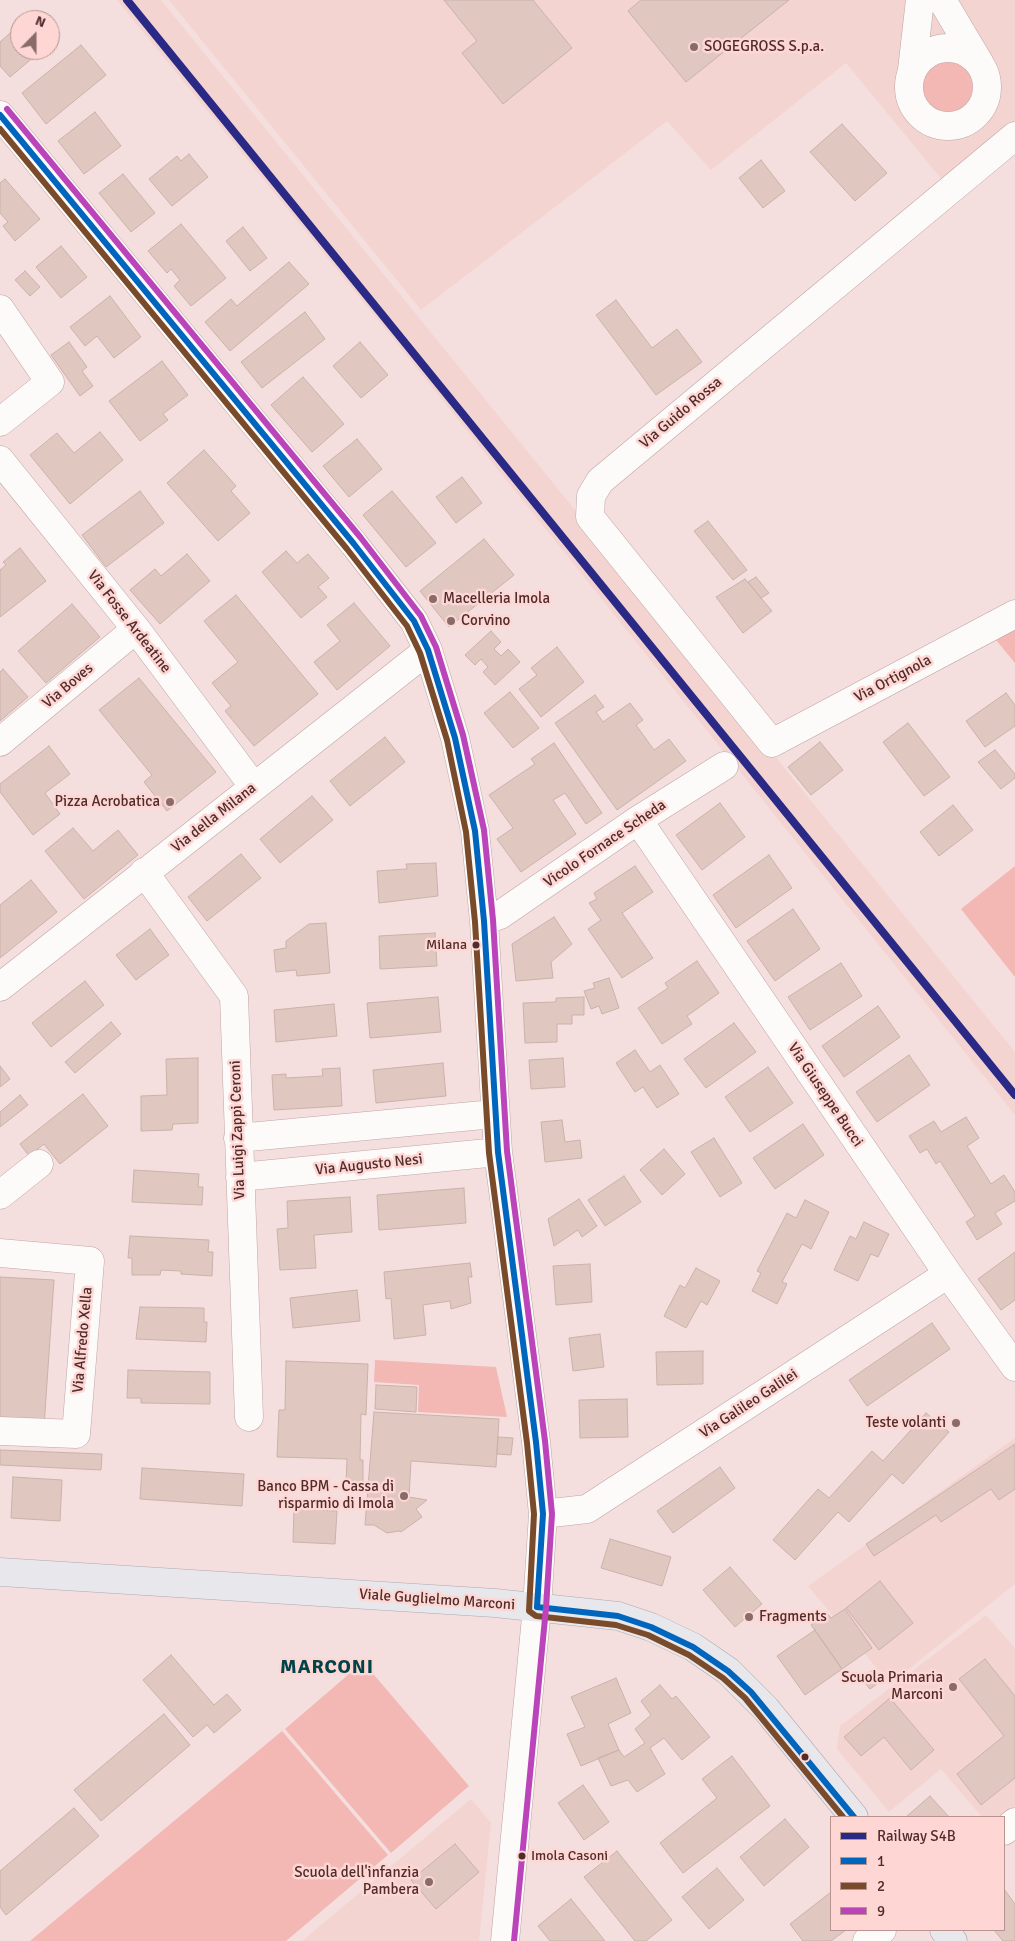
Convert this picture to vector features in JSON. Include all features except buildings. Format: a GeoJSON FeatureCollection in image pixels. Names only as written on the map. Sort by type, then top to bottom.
{"type":"FeatureCollection","features":[{"type":"Feature","properties":{"kind":"main road","name":"Viale Guglielmo Marconi"},"geometry":{"type":"LineString","coordinates":[[0,1572],[537,1607],[618,1616],[651,1627],[693,1647],[728,1671],[751,1692],[853,1816]]}},
{"type":"Feature","properties":{"kind":"street"},"geometry":{"type":"LineString","coordinates":[[920,0],[912,70],[908,82],[910,100],[916,112],[931,124],[944,127],[962,125],[974,118],[984,104],[988,89],[985,73],[981,65],[942,0]]}},
{"type":"Feature","properties":{"kind":"street"},"geometry":{"type":"LineString","coordinates":[[912,70],[923,57],[935,50],[950,48],[964,52],[981,65]]}},
{"type":"Feature","properties":{"kind":"street"},"geometry":{"type":"LineString","coordinates":[[0,115],[354,544],[414,621],[428,650],[455,738],[475,831],[484,920],[494,1114],[536,1442],[543,1514],[537,1607],[505,1941]]}},
{"type":"Feature","properties":{"kind":"street","name":"Via Guido Rossa"},"geometry":{"type":"LineString","coordinates":[[772,743],[590,516],[591,496],[600,481],[1015,136]]}},
{"type":"Feature","properties":{"kind":"street"},"geometry":{"type":"LineString","coordinates":[[0,309],[50,382],[0,422]]}},
{"type":"Feature","properties":{"kind":"street","name":"Via Fosse Ardeatine"},"geometry":{"type":"LineString","coordinates":[[0,460],[136,629],[254,787]]}},
{"type":"Feature","properties":{"kind":"street","name":"Via Ortignola"},"geometry":{"type":"LineString","coordinates":[[772,743],[1015,614]]}},
{"type":"Feature","properties":{"kind":"street","name":"Via Boves"},"geometry":{"type":"LineString","coordinates":[[0,742],[136,629]]}},
{"type":"Feature","properties":{"kind":"street","name":"Via della Milana"},"geometry":{"type":"LineString","coordinates":[[0,986],[428,650]]}},
{"type":"Feature","properties":{"kind":"street","name":"Vicolo Fornace Scheda"},"geometry":{"type":"LineString","coordinates":[[484,920],[500,915],[638,820],[724,766]]}},
{"type":"Feature","properties":{"kind":"street","name":"Via Giuseppe Bucci"},"geometry":{"type":"LineString","coordinates":[[638,820],[948,1274],[1015,1368]]}},
{"type":"Feature","properties":{"kind":"street","name":"Via Luigi Zappi Ceroni"},"geometry":{"type":"LineString","coordinates":[[144,872],[234,996],[249,1417]]}},
{"type":"Feature","properties":{"kind":"street"},"geometry":{"type":"LineString","coordinates":[[238,1138],[494,1114]]}},
{"type":"Feature","properties":{"kind":"street","name":"Via Augusto Nesi"},"geometry":{"type":"LineString","coordinates":[[240,1178],[498,1152]]}},
{"type":"Feature","properties":{"kind":"street"},"geometry":{"type":"LineString","coordinates":[[0,1195],[39,1164]]}},
{"type":"Feature","properties":{"kind":"street","name":"Via Alfredo Xella"},"geometry":{"type":"LineString","coordinates":[[0,1253],[90,1261],[76,1434],[0,1430]]}},
{"type":"Feature","properties":{"kind":"street","name":"Via Galileo Galilei"},"geometry":{"type":"LineString","coordinates":[[543,1514],[587,1509],[948,1274]]}},
{"type":"Feature","properties":{"kind":"street"},"geometry":{"type":"LineString","coordinates":[[1005,1830],[1015,1822]]}},
{"type":"Feature","properties":{"kind":"street"},"geometry":{"type":"LineString","coordinates":[[867,1941],[881,1931]]}},
{"type":"Feature","properties":{"kind":"shaded area"},"geometry":{"type":"Polygon","coordinates":[[[117,0],[161,0],[1015,1052],[1015,1115],[383,326],[117,0]]]}},
{"type":"Feature","properties":{"kind":"shaded area"},"geometry":{"type":"Polygon","coordinates":[[[169,0],[1015,0],[1015,121],[943,181],[846,63],[711,170],[667,121],[421,310],[169,0]]]}},
{"type":"Feature","properties":{"kind":"shaded area"},"geometry":{"type":"Polygon","coordinates":[[[942,57],[954,57],[964,61],[973,70],[977,92],[969,107],[954,115],[942,115],[932,111],[923,102],[919,92],[919,80],[923,70],[932,61],[942,57]]]}},
{"type":"Feature","properties":{"kind":"shaded area"},"geometry":{"type":"Polygon","coordinates":[[[1015,629],[1015,663],[996,640],[1015,629]]]}},
{"type":"Feature","properties":{"kind":"shaded area"},"geometry":{"type":"Polygon","coordinates":[[[1015,866],[1015,977],[961,909],[1015,866]]]}},
{"type":"Feature","properties":{"kind":"shaded area"},"geometry":{"type":"Polygon","coordinates":[[[375,1360],[496,1367],[507,1417],[418,1412],[419,1385],[374,1382],[375,1360]]]}},
{"type":"Feature","properties":{"kind":"shaded area"},"geometry":{"type":"Polygon","coordinates":[[[1015,1438],[1015,1584],[890,1684],[808,1586],[1015,1438]]]}},
{"type":"Feature","properties":{"kind":"shaded area","name":"Scuola Primaria Marconi"},"geometry":{"type":"Polygon","coordinates":[[[986,1615],[1015,1648],[1015,1806],[1001,1816],[981,1816],[941,1769],[889,1812],[837,1749],[840,1726],[986,1615]]]}},
{"type":"Feature","properties":{"kind":"shaded area"},"geometry":{"type":"Polygon","coordinates":[[[363,1662],[469,1786],[391,1853],[285,1729],[363,1662]]]}},
{"type":"Feature","properties":{"kind":"shaded area"},"geometry":{"type":"Polygon","coordinates":[[[282,1731],[388,1855],[286,1941],[30,1941],[282,1731]]]}},
{"type":"Feature","properties":{"kind":"shaded area","name":"Scuola dell'infanzia Pambera"},"geometry":{"type":"Polygon","coordinates":[[[471,1799],[491,1823],[479,1941],[302,1941],[471,1799]]]}},
{"type":"Feature","properties":{"kind":"rail line","name":"S4B"},"geometry":{"type":"LineString","coordinates":[[127,0],[1015,1095]]}},
{"type":"Feature","properties":{"kind":"transit line","name":"9"},"geometry":{"type":"LineString","coordinates":[[7,109],[361,538],[421,616],[436,647],[463,735],[484,830],[493,920],[507,1151],[545,1441],[552,1514],[546,1608],[514,1941]]}},
{"type":"Feature","properties":{"kind":"transit line","name":"1"},"geometry":{"type":"LineString","coordinates":[[0,115],[354,544],[414,621],[428,650],[455,738],[475,831],[484,921],[498,1152],[536,1442],[543,1514],[537,1607],[618,1616],[651,1627],[693,1647],[728,1671],[751,1692],[853,1816]]}},
{"type":"Feature","properties":{"kind":"transit line","name":"2"},"geometry":{"type":"LineString","coordinates":[[0,129],[347,549],[407,626],[420,653],[447,740],[466,832],[475,922],[489,1153],[527,1443],[534,1514],[529,1611],[536,1616],[616,1625],[648,1635],[689,1655],[723,1678],[745,1698],[842,1816]]}},
{"type":"Feature","properties":{"kind":"place","name":"SOGEGROSS S.p.a."},"geometry":{"type":"Point","coordinates":[694,47]}},
{"type":"Feature","properties":{"kind":"place","name":"Macelleria Imola"},"geometry":{"type":"Point","coordinates":[433,599]}},
{"type":"Feature","properties":{"kind":"place","name":"Corvino"},"geometry":{"type":"Point","coordinates":[451,621]}},
{"type":"Feature","properties":{"kind":"place","name":"Pizza Acrobatica"},"geometry":{"type":"Point","coordinates":[170,802]}},
{"type":"Feature","properties":{"kind":"place","name":"Milana"},"geometry":{"type":"Point","coordinates":[476,945]}},
{"type":"Feature","properties":{"kind":"place","name":"Teste volanti"},"geometry":{"type":"Point","coordinates":[956,1423]}},
{"type":"Feature","properties":{"kind":"place","name":"Banco BPM - Cassa di risparmio di Imola"},"geometry":{"type":"Point","coordinates":[404,1496]}},
{"type":"Feature","properties":{"kind":"place","name":"Fragments"},"geometry":{"type":"Point","coordinates":[749,1617]}},
{"type":"Feature","properties":{"kind":"place","name":"Scuola Primaria Marconi"},"geometry":{"type":"Point","coordinates":[953,1687]}},
{"type":"Feature","properties":{"kind":"place","name":"Imola Casoni"},"geometry":{"type":"Point","coordinates":[522,1856]}},
{"type":"Feature","properties":{"kind":"place","name":"Scuola dell'infanzia Pambera"},"geometry":{"type":"Point","coordinates":[429,1882]}},
{"type":"Feature","properties":{"kind":"district","name":"MARCONI"},"geometry":{"type":"Point","coordinates":[327,1668]}}]}
